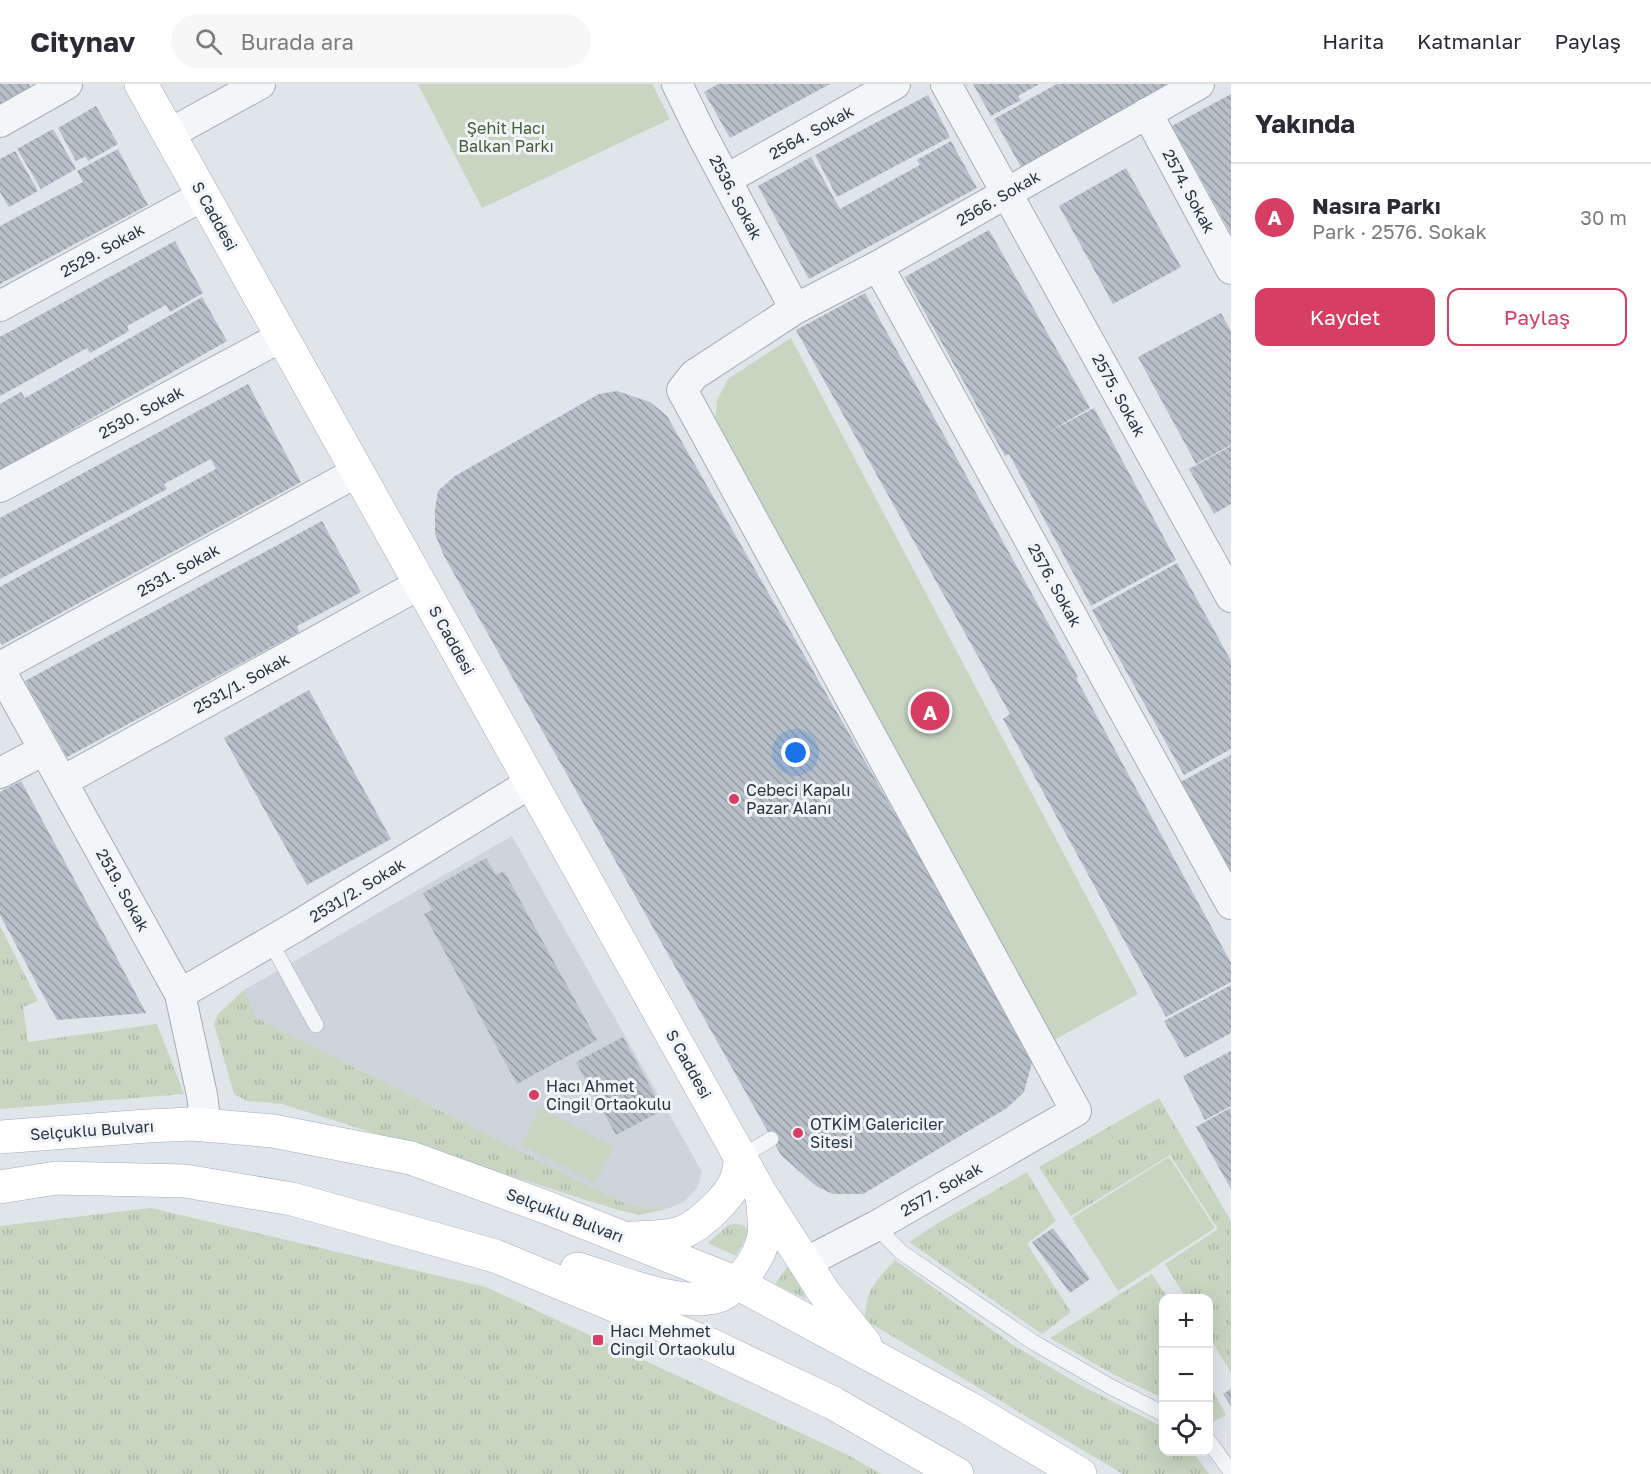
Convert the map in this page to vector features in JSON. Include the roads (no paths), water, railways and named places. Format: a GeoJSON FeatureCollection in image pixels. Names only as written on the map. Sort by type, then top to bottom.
{"type":"FeatureCollection","features":[{"type":"Feature","properties":{"kind":"main road","name":"S Caddesi"},"geometry":{"type":"LineString","coordinates":[[141,84],[762,1196],[846,1322],[876,1357]]}},
{"type":"Feature","properties":{"kind":"main road","name":"Selçuklu Bulvarı"},"geometry":{"type":"LineString","coordinates":[[0,1137],[147,1126],[206,1126],[273,1131],[411,1158],[737,1283],[967,1407],[1080,1474]]}},
{"type":"Feature","properties":{"kind":"main road"},"geometry":{"type":"LineString","coordinates":[[627,1239],[664,1236],[684,1231],[703,1218],[736,1182],[741,1157]]}},
{"type":"Feature","properties":{"kind":"main road"},"geometry":{"type":"LineString","coordinates":[[0,1187],[56,1178],[185,1181],[292,1199],[495,1256],[578,1270],[666,1296],[702,1299],[722,1295],[737,1283],[758,1257],[766,1230],[762,1196]]}},
{"type":"Feature","properties":{"kind":"main road"},"geometry":{"type":"LineString","coordinates":[[495,1256],[721,1350],[833,1403],[957,1474]]}},
{"type":"Feature","properties":{"kind":"street"},"geometry":{"type":"LineString","coordinates":[[0,122],[67,84]]}},
{"type":"Feature","properties":{"kind":"street"},"geometry":{"type":"LineString","coordinates":[[169,134],[260,84]]}},
{"type":"Feature","properties":{"kind":"street","name":"2536. Sokak"},"geometry":{"type":"LineString","coordinates":[[677,84],[795,309]]}},
{"type":"Feature","properties":{"kind":"street","name":"2564. Sokak"},"geometry":{"type":"LineString","coordinates":[[727,179],[895,84]]}},
{"type":"Feature","properties":{"kind":"street","name":"2575. Sokak"},"geometry":{"type":"LineString","coordinates":[[945,84],[1231,597]]}},
{"type":"Feature","properties":{"kind":"street","name":"2566. Sokak"},"geometry":{"type":"LineString","coordinates":[[1076,1111],[682,390],[694,375],[795,309],[878,266],[1199,84]]}},
{"type":"Feature","properties":{"kind":"street","name":"2574. Sokak"},"geometry":{"type":"LineString","coordinates":[[1147,113],[1231,269]]}},
{"type":"Feature","properties":{"kind":"street","name":"2529. Sokak"},"geometry":{"type":"LineString","coordinates":[[0,306],[204,195]]}},
{"type":"Feature","properties":{"kind":"street","name":"2576. Sokak"},"geometry":{"type":"LineString","coordinates":[[878,266],[1231,904]]}},
{"type":"Feature","properties":{"kind":"street","name":"2530. Sokak"},"geometry":{"type":"LineString","coordinates":[[0,487],[281,337]]}},
{"type":"Feature","properties":{"kind":"street","name":"2531. Sokak"},"geometry":{"type":"LineString","coordinates":[[0,669],[357,472]]}},
{"type":"Feature","properties":{"kind":"street","name":"2531/1. Sokak"},"geometry":{"type":"LineString","coordinates":[[63,781],[420,584]]}},
{"type":"Feature","properties":{"kind":"street","name":"2519. Sokak"},"geometry":{"type":"LineString","coordinates":[[0,669],[180,994],[202,1095],[206,1126]]}},
{"type":"Feature","properties":{"kind":"street"},"geometry":{"type":"LineString","coordinates":[[0,773],[44,750]]}},
{"type":"Feature","properties":{"kind":"street","name":"2531/2. Sokak"},"geometry":{"type":"LineString","coordinates":[[180,994],[532,782]]}},
{"type":"Feature","properties":{"kind":"street","name":"2577. Sokak"},"geometry":{"type":"LineString","coordinates":[[805,1263],[876,1226],[1076,1111]]}},
{"type":"Feature","properties":{"kind":"lane"},"geometry":{"type":"LineString","coordinates":[[270,941],[316,1025]]}},
{"type":"Feature","properties":{"kind":"lane"},"geometry":{"type":"LineString","coordinates":[[741,1157],[771,1139]]}},
{"type":"Feature","properties":{"kind":"lane"},"geometry":{"type":"LineString","coordinates":[[876,1226],[901,1252],[1033,1342],[1159,1411]]}},
{"type":"Feature","properties":{"kind":"lane"},"geometry":{"type":"LineString","coordinates":[[1213,1446],[1231,1472]]}},
{"type":"Feature","properties":{"kind":"place","name":"Nasıra Parkı"},"geometry":{"type":"Point","coordinates":[930,711]}},
{"type":"Feature","properties":{"kind":"place","name":"Cebeci Kapalı Pazar Alanı"},"geometry":{"type":"Point","coordinates":[734,799]}},
{"type":"Feature","properties":{"kind":"place","name":"Hacı Ahmet Cingil Ortaokulu"},"geometry":{"type":"Point","coordinates":[534,1095]}},
{"type":"Feature","properties":{"kind":"place","name":"OTKİM Galericiler Sitesi"},"geometry":{"type":"Point","coordinates":[798,1133]}},
{"type":"Feature","properties":{"kind":"place","name":"Hacı Mehmet Cingil Ortaokulu"},"geometry":{"type":"Point","coordinates":[598,1340]}},
{"type":"Feature","properties":{"kind":"park label","name":"Şehit Hacı Balkan Parkı"},"geometry":{"type":"Point","coordinates":[506,137]}}]}
